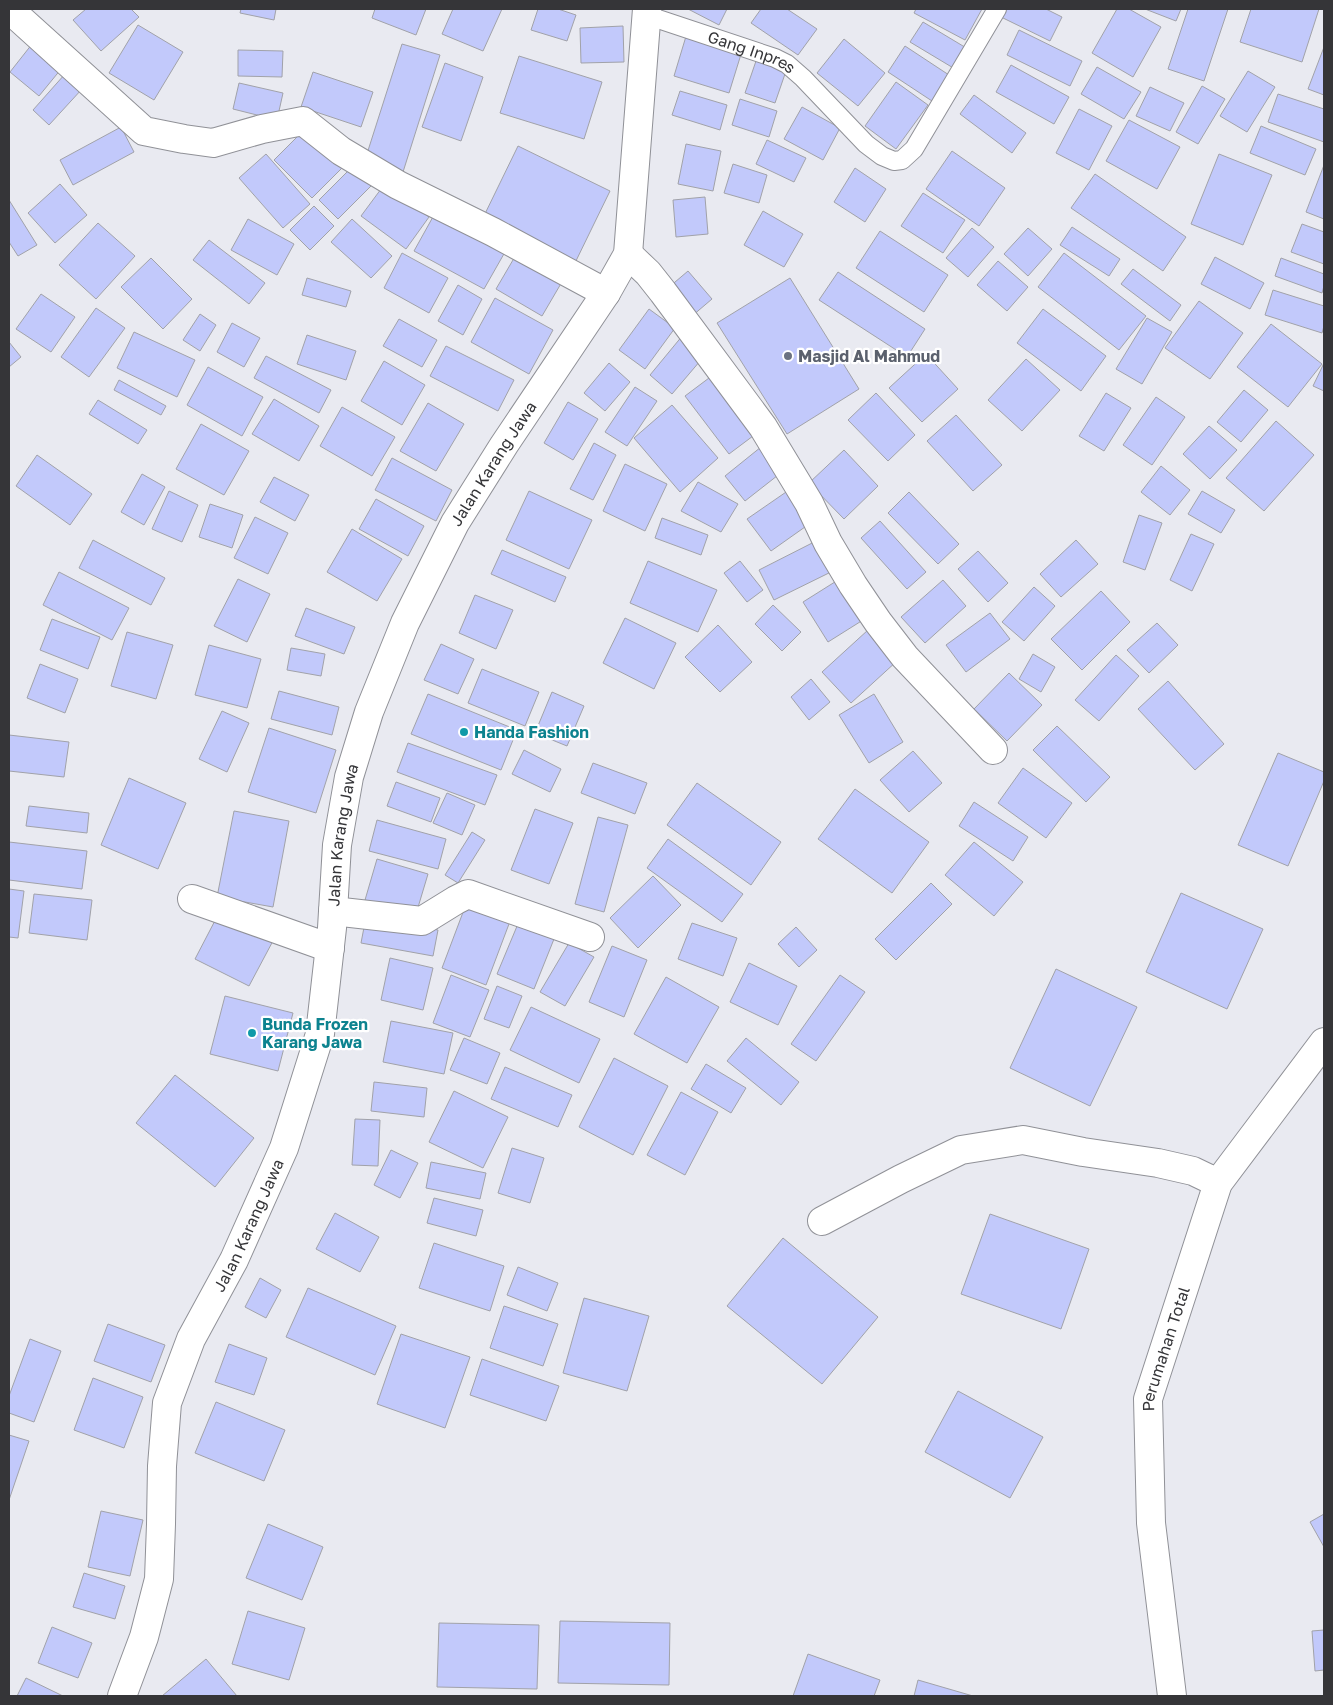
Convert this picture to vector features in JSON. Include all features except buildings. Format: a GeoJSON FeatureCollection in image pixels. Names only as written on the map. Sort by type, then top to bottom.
{"type":"FeatureCollection","features":[{"type":"Feature","properties":{"kind":"street"},"geometry":{"type":"LineString","coordinates":[[9,9],[144,131],[213,143],[262,129],[303,121],[341,151],[398,185],[493,232],[606,294]]}},
{"type":"Feature","properties":{"kind":"street","name":"Jalan Karang Jawa"},"geometry":{"type":"LineString","coordinates":[[122,1696],[144,1637],[159,1579],[162,1466],[167,1404],[191,1339],[234,1260],[284,1148],[320,1034],[330,948],[337,845],[349,777],[369,712],[405,622],[455,523],[509,436],[606,294],[628,254],[646,12]]}},
{"type":"Feature","properties":{"kind":"street"},"geometry":{"type":"LineString","coordinates":[[628,254],[664,292],[763,427],[809,503],[828,543],[848,577],[878,622],[905,657],[993,750]]}},
{"type":"Feature","properties":{"kind":"street"},"geometry":{"type":"LineString","coordinates":[[333,911],[422,921],[468,894],[590,937]]}},
{"type":"Feature","properties":{"kind":"street"},"geometry":{"type":"LineString","coordinates":[[192,899],[330,948]]}},
{"type":"Feature","properties":{"kind":"street","name":"Perumahan Total"},"geometry":{"type":"LineString","coordinates":[[1172,1696],[1152,1524],[1148,1399],[1218,1184],[1324,1042]]}},
{"type":"Feature","properties":{"kind":"street"},"geometry":{"type":"LineString","coordinates":[[822,1221],[900,1179],[961,1150],[1023,1140],[1083,1152],[1158,1163],[1193,1171],[1218,1184]]}},
{"type":"Feature","properties":{"kind":"lane","name":"Gang Inpres"},"geometry":{"type":"LineString","coordinates":[[646,12],[787,64],[842,117],[866,144],[882,156],[894,161],[902,160],[914,149],[997,9]]}},
{"type":"Feature","properties":{"kind":"place","name":"Masjid Al Mahmud"},"geometry":{"type":"Point","coordinates":[788,356]}},
{"type":"Feature","properties":{"kind":"place","name":"Handa Fashion"},"geometry":{"type":"Point","coordinates":[464,732]}},
{"type":"Feature","properties":{"kind":"place","name":"Bunda Frozen Karang Jawa"},"geometry":{"type":"Point","coordinates":[252,1033]}}]}
